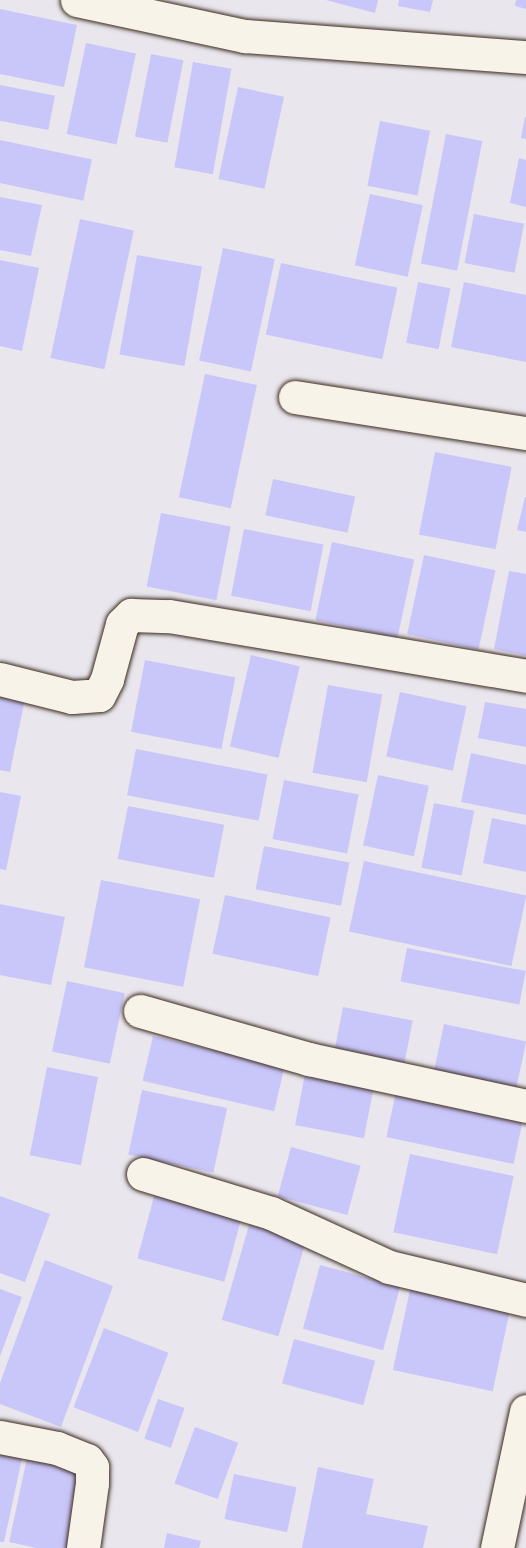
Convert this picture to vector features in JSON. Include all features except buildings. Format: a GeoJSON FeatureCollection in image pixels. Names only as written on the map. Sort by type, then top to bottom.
{"type":"FeatureCollection","features":[{"type":"Feature","properties":{"kind":"street"},"geometry":{"type":"LineString","coordinates":[[77,0],[245,36],[526,57]]}},
{"type":"Feature","properties":{"kind":"street"},"geometry":{"type":"LineString","coordinates":[[295,397],[526,433]]}},
{"type":"Feature","properties":{"kind":"street"},"geometry":{"type":"LineString","coordinates":[[0,679],[72,697],[99,695],[107,680],[122,624],[131,615],[169,616],[526,676]]}},
{"type":"Feature","properties":{"kind":"street"},"geometry":{"type":"LineString","coordinates":[[140,1011],[309,1059],[526,1106]]}},
{"type":"Feature","properties":{"kind":"street"},"geometry":{"type":"LineString","coordinates":[[143,1174],[271,1213],[389,1267],[526,1300]]}},
{"type":"Feature","properties":{"kind":"street"},"geometry":{"type":"LineString","coordinates":[[497,1548],[526,1411]]}},
{"type":"Feature","properties":{"kind":"street"},"geometry":{"type":"LineString","coordinates":[[0,1437],[57,1448],[87,1460],[92,1467],[92,1482],[82,1548]]}}]}
